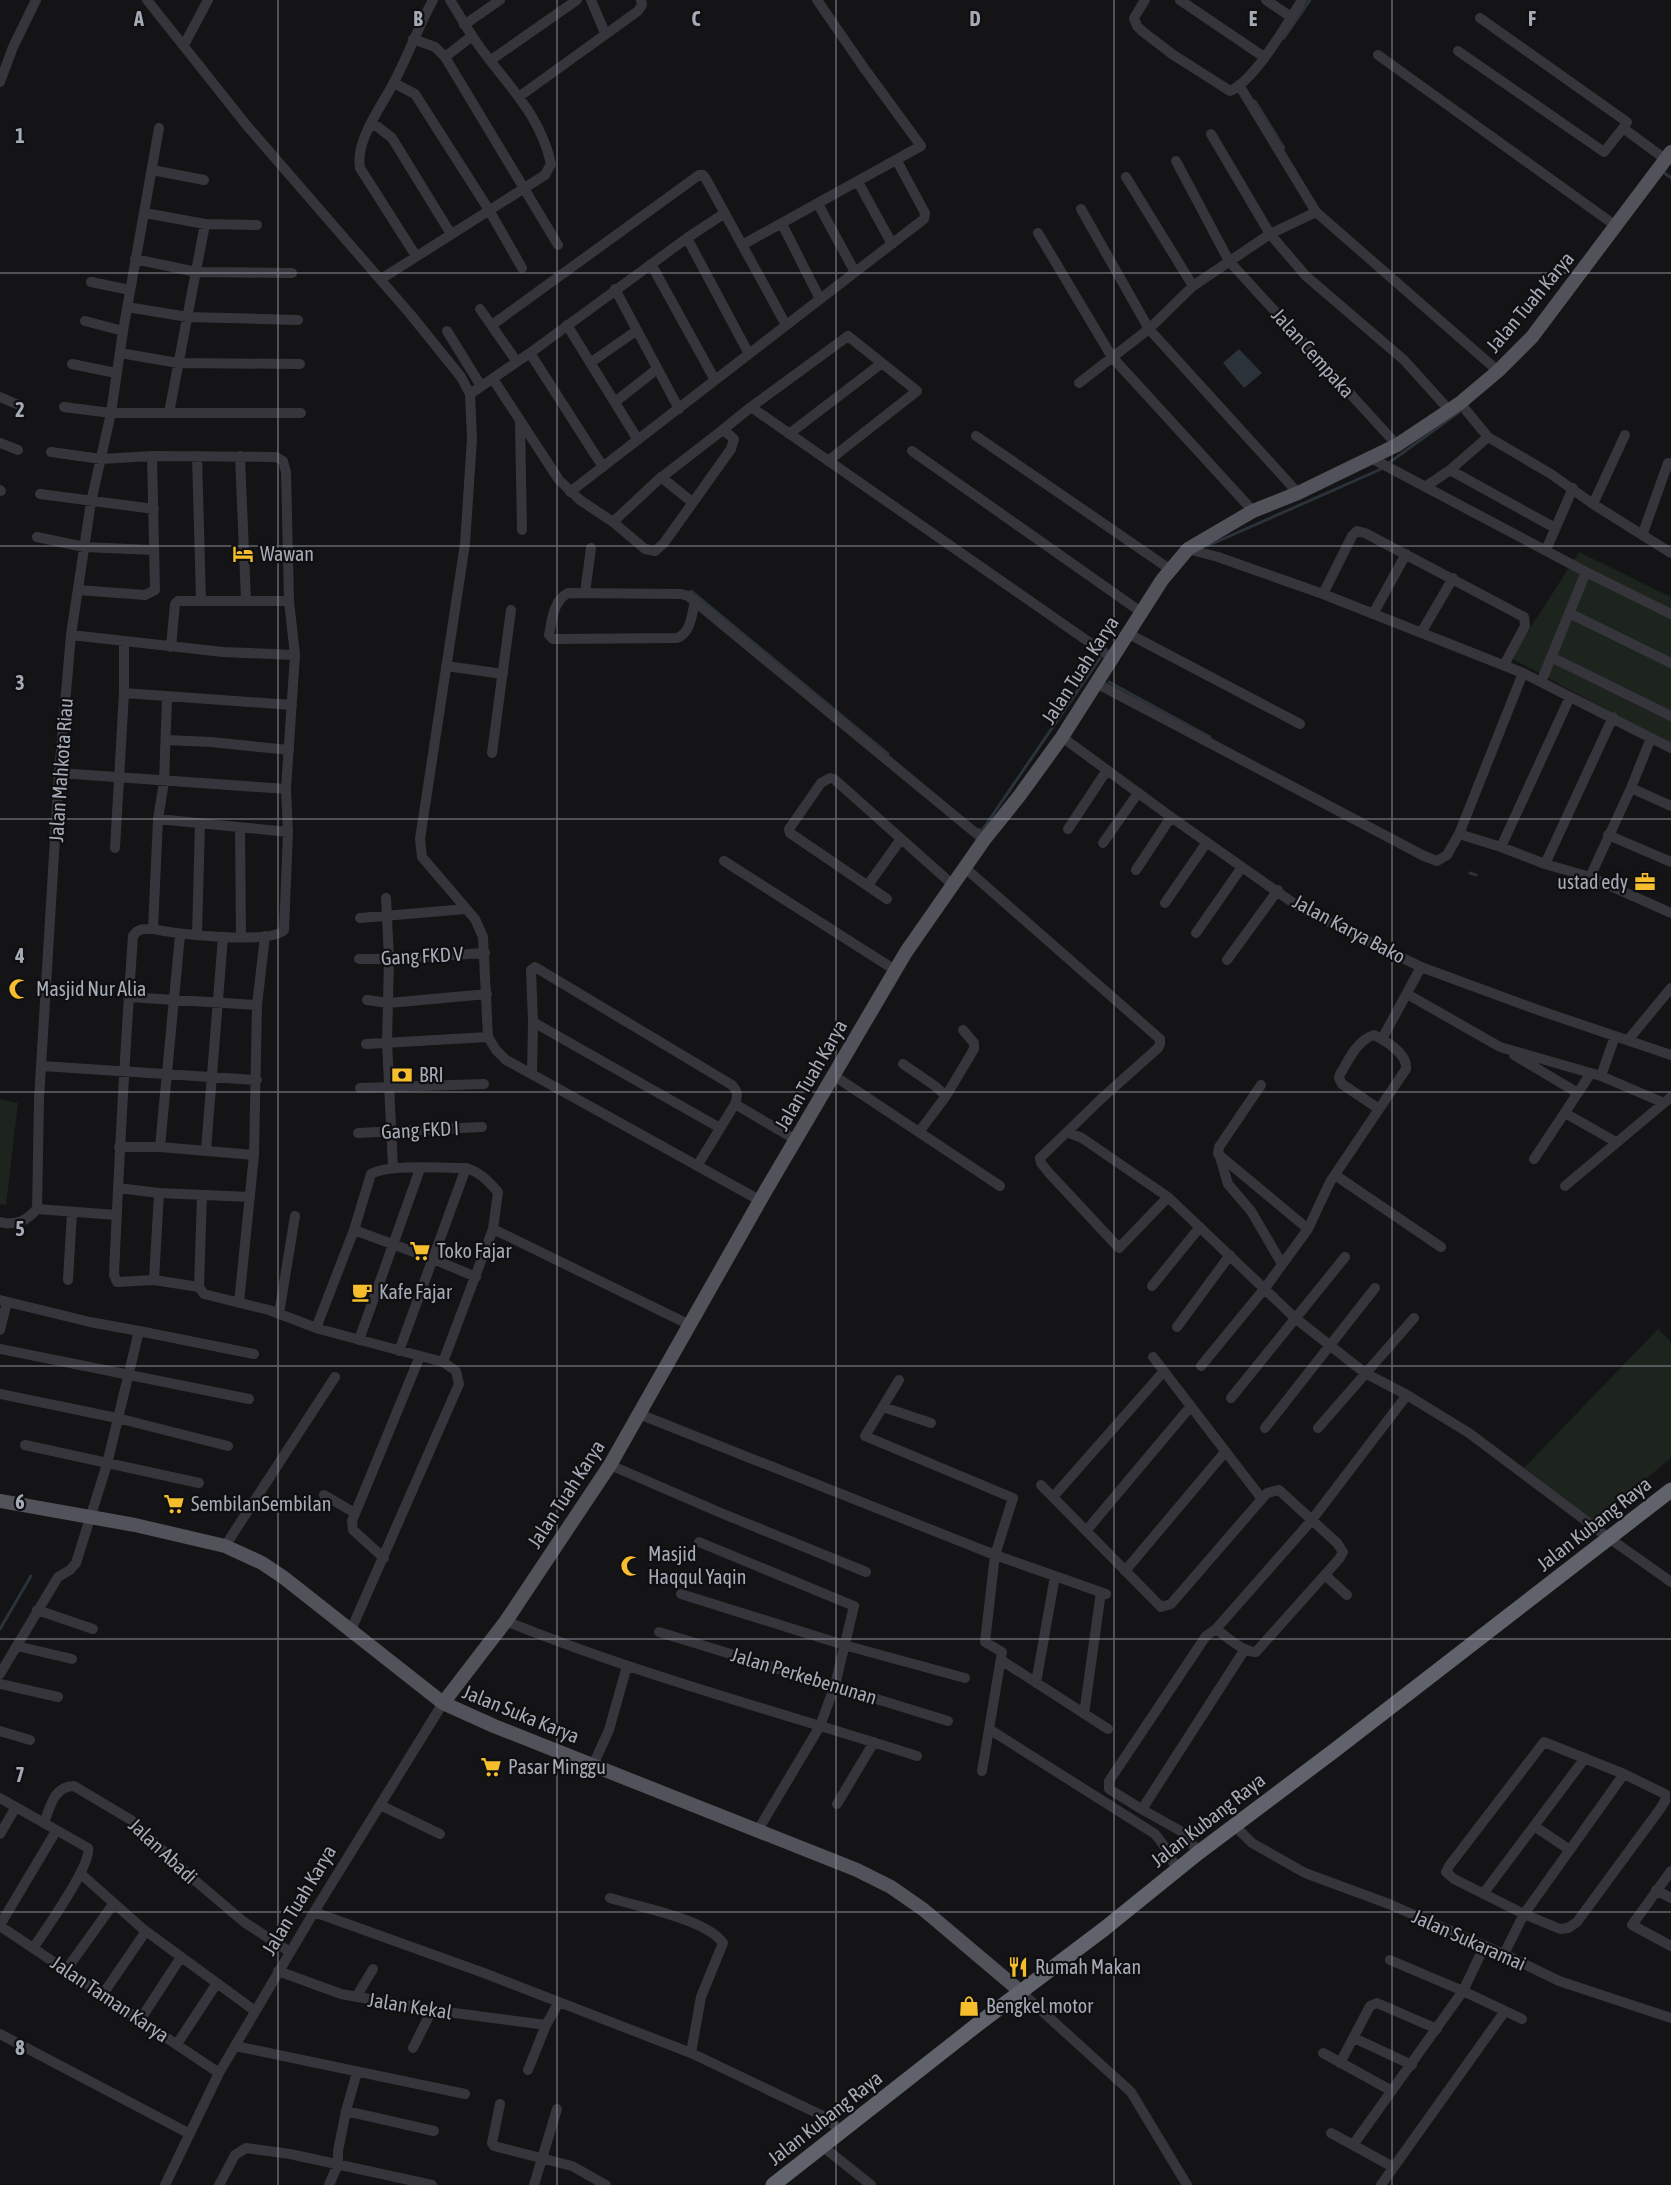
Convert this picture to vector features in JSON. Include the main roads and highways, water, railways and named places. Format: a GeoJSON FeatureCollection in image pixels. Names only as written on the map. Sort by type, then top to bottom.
{"type":"FeatureCollection","features":[{"type":"Feature","properties":{"kind":"highway","name":"Jalan Kubang Raya"},"geometry":{"type":"LineString","coordinates":[[773,2185],[1104,1929],[1234,1825],[1335,1750],[1671,1490]]}},
{"type":"Feature","properties":{"kind":"main road","name":"Jalan Tuah Karya"},"geometry":{"type":"LineString","coordinates":[[443,1702],[506,1621],[610,1465],[895,970],[964,867],[1062,736],[1127,633],[1171,570],[1188,549],[1253,511],[1298,493],[1397,445],[1455,407],[1498,371],[1532,337],[1668,156]]}},
{"type":"Feature","properties":{"kind":"main road","name":"Jalan Suka Karya"},"geometry":{"type":"LineString","coordinates":[[0,1501],[135,1525],[225,1546],[262,1563],[443,1702],[494,1726],[857,1870],[891,1887],[954,1934],[1021,1992]]}},
{"type":"Feature","properties":{"kind":"waterway"},"geometry":{"type":"LineString","coordinates":[[1284,38],[1310,0]]}},
{"type":"Feature","properties":{"kind":"waterway"},"geometry":{"type":"LineString","coordinates":[[1255,101],[1284,148]]}},
{"type":"Feature","properties":{"kind":"waterway"},"geometry":{"type":"LineString","coordinates":[[1663,172],[1671,178]]}},
{"type":"Feature","properties":{"kind":"waterway"},"geometry":{"type":"LineString","coordinates":[[1207,546],[1379,470],[1459,412]]}},
{"type":"Feature","properties":{"kind":"waterway"},"geometry":{"type":"LineString","coordinates":[[691,591],[888,754]]}},
{"type":"Feature","properties":{"kind":"waterway"},"geometry":{"type":"LineString","coordinates":[[979,829],[981,832],[1100,658]]}},
{"type":"Feature","properties":{"kind":"waterway"},"geometry":{"type":"LineString","coordinates":[[1109,682],[1210,737]]}},
{"type":"Feature","properties":{"kind":"waterway"},"geometry":{"type":"LineString","coordinates":[[1470,873],[1476,875]]}},
{"type":"Feature","properties":{"kind":"waterway"},"geometry":{"type":"LineString","coordinates":[[0,1629],[31,1576]]}},
{"type":"Feature","properties":{"kind":"place","name":"Wawan"},"geometry":{"type":"Point","coordinates":[243,554]}},
{"type":"Feature","properties":{"kind":"place","name":"ustad edy"},"geometry":{"type":"Point","coordinates":[1645,882]}},
{"type":"Feature","properties":{"kind":"place","name":"Masjid Nur Alia"},"geometry":{"type":"Point","coordinates":[19,989]}},
{"type":"Feature","properties":{"kind":"place","name":"BRI"},"geometry":{"type":"Point","coordinates":[402,1075]}},
{"type":"Feature","properties":{"kind":"place","name":"Toko Fajar"},"geometry":{"type":"Point","coordinates":[420,1251]}},
{"type":"Feature","properties":{"kind":"place","name":"Kafe Fajar"},"geometry":{"type":"Point","coordinates":[362,1292]}},
{"type":"Feature","properties":{"kind":"place","name":"SembilanSembilan"},"geometry":{"type":"Point","coordinates":[174,1504]}},
{"type":"Feature","properties":{"kind":"place","name":"Masjid Haqqul Yaqin"},"geometry":{"type":"Point","coordinates":[631,1566]}},
{"type":"Feature","properties":{"kind":"place","name":"Pasar Minggu"},"geometry":{"type":"Point","coordinates":[491,1767]}},
{"type":"Feature","properties":{"kind":"place","name":"Rumah Makan"},"geometry":{"type":"Point","coordinates":[1018,1967]}},
{"type":"Feature","properties":{"kind":"place","name":"Bengkel motor"},"geometry":{"type":"Point","coordinates":[969,2006]}}]}
